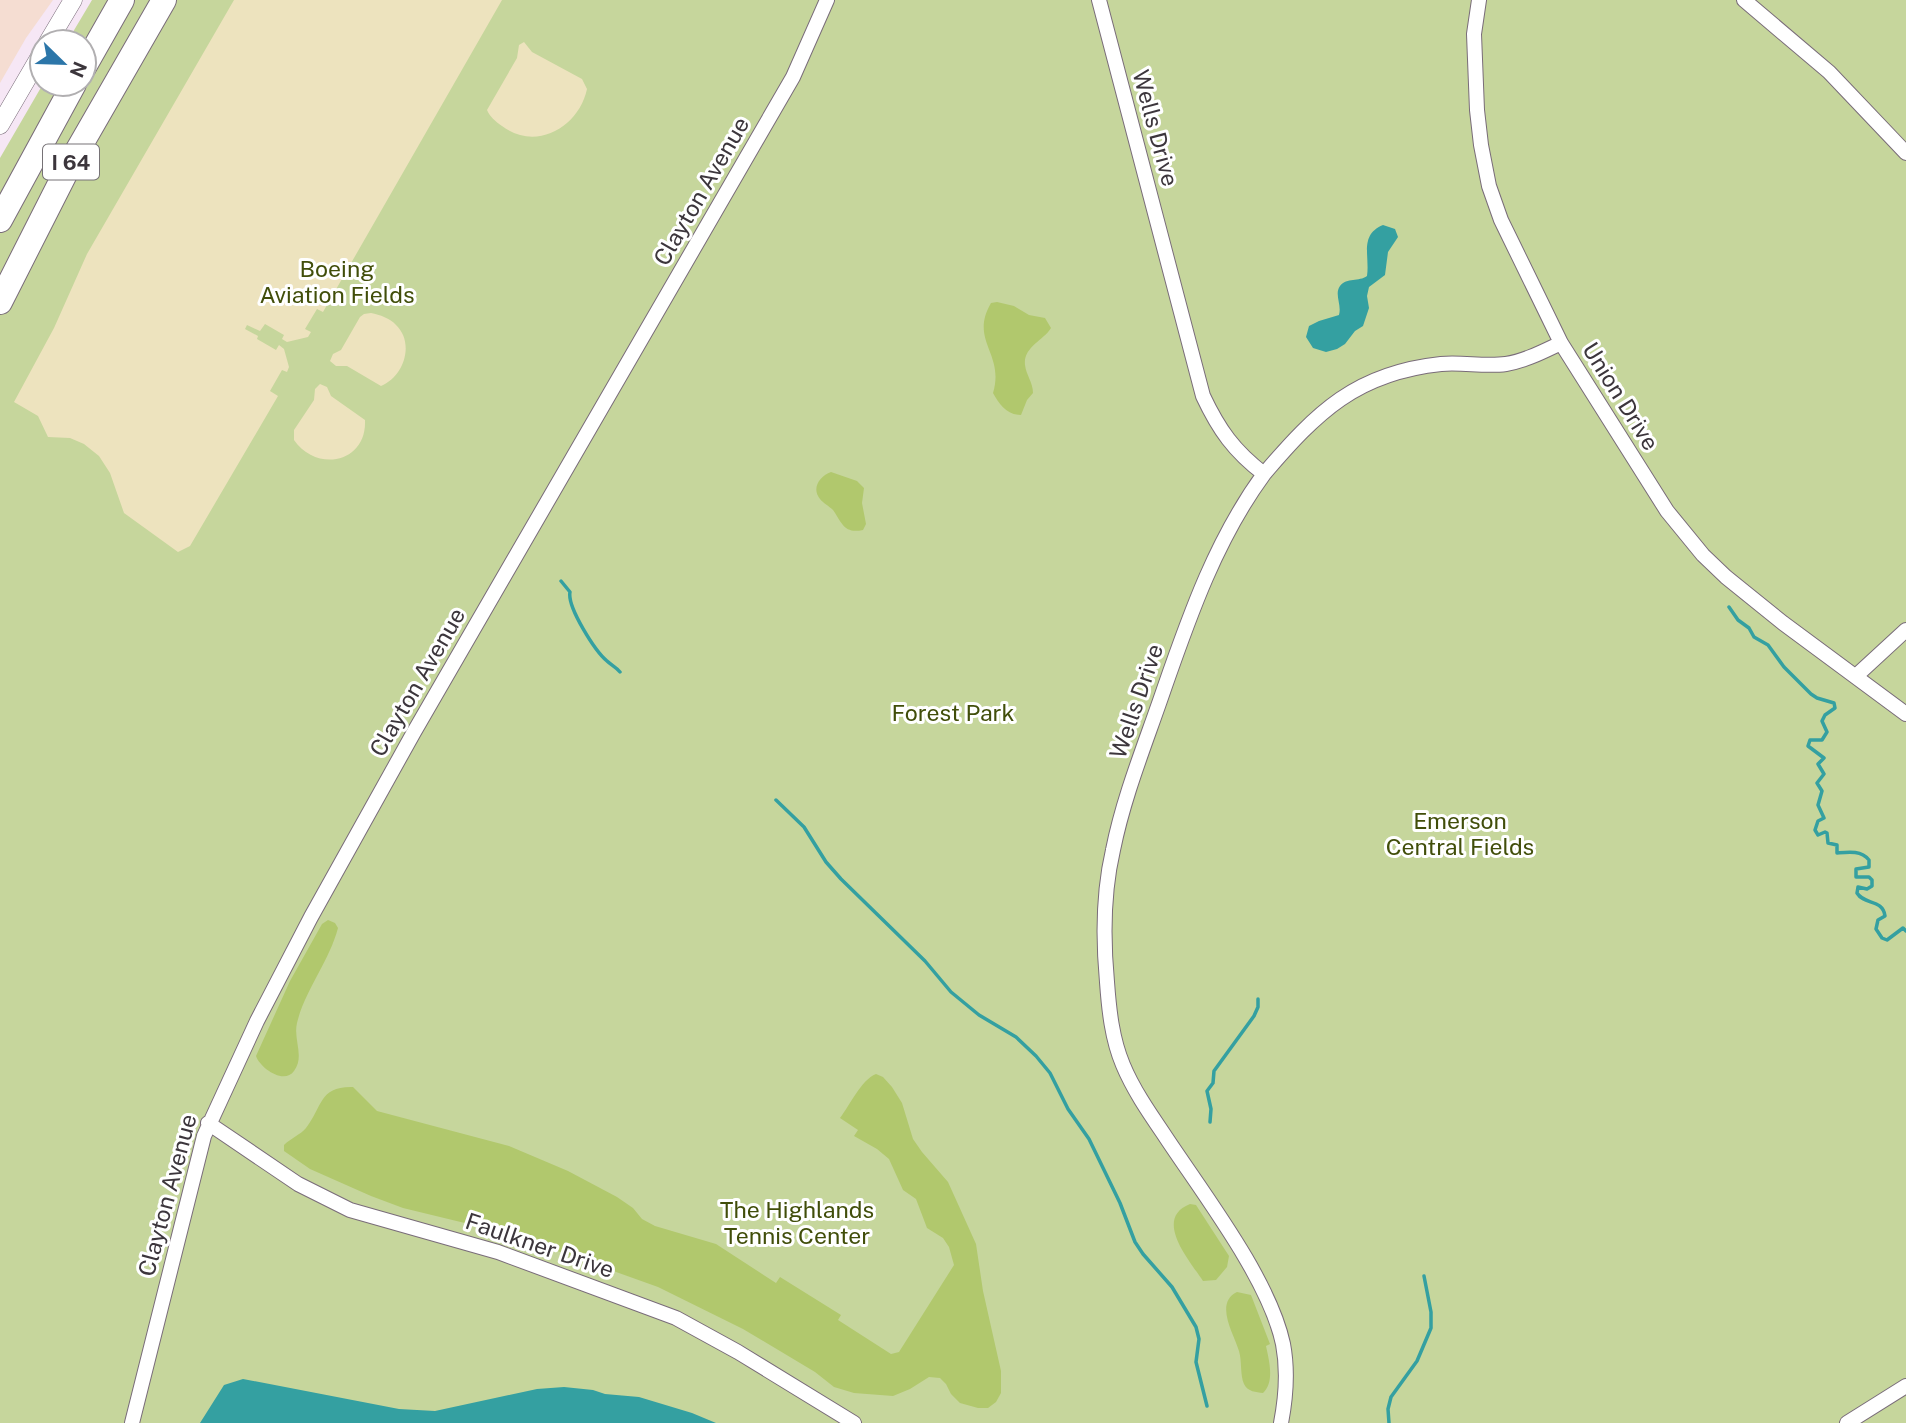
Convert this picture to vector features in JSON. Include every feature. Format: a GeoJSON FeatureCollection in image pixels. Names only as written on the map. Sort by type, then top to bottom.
{"type":"FeatureCollection","features":[{"type":"Feature","properties":{"kind":"highway"},"geometry":{"type":"LineString","coordinates":[[98,42],[122,0]]}},
{"type":"Feature","properties":{"kind":"highway","name":"I 64"},"geometry":{"type":"LineString","coordinates":[[0,302],[72,160],[164,0]]}},
{"type":"Feature","properties":{"kind":"highway","name":"I 64"},"geometry":{"type":"LineString","coordinates":[[0,220],[66,98]]}},
{"type":"Feature","properties":{"kind":"street"},"geometry":{"type":"LineString","coordinates":[[56,28],[73,0]]}},
{"type":"Feature","properties":{"kind":"street","name":"Clayton Avenue"},"geometry":{"type":"LineString","coordinates":[[132,1423],[208,1124],[269,997],[340,863],[773,113],[807,47],[827,0]]}},
{"type":"Feature","properties":{"kind":"street","name":"Wells Drive"},"geometry":{"type":"LineString","coordinates":[[1099,0],[1203,396],[1224,436],[1264,474],[1236,515],[1213,562],[1186,628],[1126,800],[1112,852],[1106,902],[1105,942],[1112,1031],[1123,1065],[1141,1101],[1236,1244],[1279,1327],[1286,1378],[1281,1423]]}},
{"type":"Feature","properties":{"kind":"street","name":"Union Drive"},"geometry":{"type":"LineString","coordinates":[[1479,0],[1474,34],[1476,110],[1489,186],[1501,220],[1561,343],[1652,488],[1685,534],[1719,570],[1749,596],[1906,714]]}},
{"type":"Feature","properties":{"kind":"street"},"geometry":{"type":"LineString","coordinates":[[1744,0],[1829,72],[1906,153]]}},
{"type":"Feature","properties":{"kind":"street"},"geometry":{"type":"LineString","coordinates":[[0,125],[28,77]]}},
{"type":"Feature","properties":{"kind":"street"},"geometry":{"type":"LineString","coordinates":[[1264,474],[1292,440],[1329,405],[1378,378],[1400,371],[1443,364],[1506,364],[1533,356],[1561,343]]}},
{"type":"Feature","properties":{"kind":"street"},"geometry":{"type":"LineString","coordinates":[[1856,677],[1906,629]]}},
{"type":"Feature","properties":{"kind":"street","name":"Faulkner Drive"},"geometry":{"type":"LineString","coordinates":[[208,1124],[298,1184],[349,1210],[498,1252],[676,1318],[729,1346],[854,1423]]}},
{"type":"Feature","properties":{"kind":"street"},"geometry":{"type":"LineString","coordinates":[[1847,1423],[1906,1386]]}},
{"type":"Feature","properties":{"kind":"shaded area"},"geometry":{"type":"Polygon","coordinates":[[[0,0],[53,0],[33,28],[28,28],[28,35],[0,83],[0,0]]]}},
{"type":"Feature","properties":{"kind":"green space","name":"Forest Park"},"geometry":{"type":"Polygon","coordinates":[[[92,0],[1906,0],[1906,1423],[0,1423],[0,158],[35,98],[98,98],[98,28],[75,28],[92,0]]]}},
{"type":"Feature","properties":{"kind":"green space"},"geometry":{"type":"Polygon","coordinates":[[[991,303],[1014,306],[1029,315],[1045,318],[1051,328],[1027,353],[1026,369],[1033,393],[1021,415],[1008,411],[993,393],[995,367],[984,327],[985,316],[991,303]]]}},
{"type":"Feature","properties":{"kind":"green space"},"geometry":{"type":"Polygon","coordinates":[[[831,472],[857,481],[864,488],[862,503],[866,524],[863,530],[852,530],[844,526],[833,510],[817,495],[818,483],[823,476],[831,472]]]}},
{"type":"Feature","properties":{"kind":"green space"},"geometry":{"type":"Polygon","coordinates":[[[328,920],[338,928],[297,1023],[299,1060],[290,1075],[279,1076],[267,1070],[256,1056],[290,981],[322,924],[328,920]]]}},
{"type":"Feature","properties":{"kind":"green space"},"geometry":{"type":"Polygon","coordinates":[[[876,1074],[892,1087],[902,1103],[913,1139],[948,1182],[976,1244],[983,1291],[1001,1371],[1001,1393],[996,1402],[988,1408],[960,1403],[940,1378],[929,1377],[893,1396],[854,1393],[834,1387],[815,1372],[743,1329],[658,1287],[510,1234],[403,1208],[310,1169],[284,1151],[284,1145],[306,1128],[328,1094],[334,1090],[353,1087],[377,1111],[509,1146],[568,1171],[617,1197],[633,1208],[642,1219],[655,1226],[716,1244],[776,1283],[780,1277],[841,1315],[838,1320],[891,1354],[899,1352],[954,1265],[949,1247],[943,1238],[927,1228],[916,1199],[903,1190],[889,1159],[854,1136],[858,1130],[840,1118],[861,1087],[876,1074]]]}},
{"type":"Feature","properties":{"kind":"green space"},"geometry":{"type":"Polygon","coordinates":[[[1190,1204],[1196,1205],[1229,1256],[1227,1267],[1216,1280],[1203,1281],[1184,1252],[1174,1230],[1174,1220],[1179,1211],[1190,1204]]]}},
{"type":"Feature","properties":{"kind":"green space"},"geometry":{"type":"Polygon","coordinates":[[[1237,1292],[1251,1295],[1270,1344],[1266,1346],[1270,1377],[1263,1393],[1250,1390],[1243,1380],[1239,1351],[1226,1311],[1230,1297],[1237,1292]]]}},
{"type":"Feature","properties":{"kind":"sand"},"geometry":{"type":"Polygon","coordinates":[[[234,0],[502,0],[323,312],[317,309],[305,329],[311,332],[308,337],[287,342],[282,339],[284,335],[265,324],[260,331],[247,325],[245,329],[258,336],[257,339],[276,350],[279,345],[284,349],[289,367],[287,372],[282,370],[270,391],[278,396],[190,546],[178,552],[124,513],[110,473],[99,456],[84,444],[70,438],[48,437],[38,416],[14,402],[54,328],[87,254],[234,0]]]}},
{"type":"Feature","properties":{"kind":"sand"},"geometry":{"type":"Polygon","coordinates":[[[524,42],[532,52],[582,79],[587,89],[582,103],[566,124],[542,136],[528,137],[515,133],[495,121],[487,110],[517,58],[519,45],[524,42]]]}},
{"type":"Feature","properties":{"kind":"sand"},"geometry":{"type":"Polygon","coordinates":[[[371,313],[394,323],[402,332],[405,341],[406,350],[401,367],[389,382],[381,386],[347,366],[336,366],[330,361],[333,354],[341,350],[360,317],[371,313]]]}},
{"type":"Feature","properties":{"kind":"sand"},"geometry":{"type":"Polygon","coordinates":[[[320,384],[327,387],[331,396],[365,420],[358,446],[339,458],[327,460],[315,457],[294,440],[294,430],[314,400],[315,389],[320,384]]]}},
{"type":"Feature","properties":{"kind":"water"},"geometry":{"type":"Polygon","coordinates":[[[1383,225],[1395,229],[1398,237],[1388,252],[1385,275],[1369,287],[1369,308],[1363,326],[1337,349],[1326,352],[1313,348],[1306,337],[1309,326],[1339,315],[1338,289],[1346,281],[1367,276],[1368,240],[1376,229],[1383,225]]]}},
{"type":"Feature","properties":{"kind":"water"},"geometry":{"type":"Polygon","coordinates":[[[243,1379],[399,1409],[435,1411],[537,1389],[564,1387],[639,1397],[716,1423],[200,1423],[224,1385],[243,1379]]]}},
{"type":"Feature","properties":{"kind":"waterway"},"geometry":{"type":"LineString","coordinates":[[561,581],[570,592],[577,618],[589,639],[602,656],[620,672]]}},
{"type":"Feature","properties":{"kind":"waterway"},"geometry":{"type":"LineString","coordinates":[[1729,607],[1754,637],[1768,645],[1784,667],[1811,694],[1834,703],[1835,708],[1825,715],[1822,721],[1827,732],[1822,740],[1810,740],[1808,746],[1824,758],[1818,764],[1824,774],[1817,783],[1822,791],[1818,805],[1824,818],[1818,821],[1815,830],[1818,835],[1827,833],[1828,843],[1837,845],[1837,853],[1858,853],[1869,860],[1869,867],[1856,869],[1856,877],[1869,877],[1872,886],[1867,889],[1858,887],[1857,893],[1884,911],[1885,916],[1878,920],[1876,929],[1882,938],[1887,940],[1903,928],[1906,931]]}},
{"type":"Feature","properties":{"kind":"waterway"},"geometry":{"type":"LineString","coordinates":[[776,800],[804,827],[826,862],[841,879],[925,961],[951,992],[979,1015],[1016,1037],[1050,1073],[1068,1109],[1089,1139],[1120,1203],[1135,1242],[1172,1287],[1196,1327],[1199,1339],[1196,1362],[1207,1406]]}},
{"type":"Feature","properties":{"kind":"waterway"},"geometry":{"type":"LineString","coordinates":[[1210,1122],[1211,1109],[1207,1091],[1213,1083],[1214,1071],[1254,1016],[1258,999]]}},
{"type":"Feature","properties":{"kind":"waterway"},"geometry":{"type":"LineString","coordinates":[[1389,1423],[1391,1397],[1417,1361],[1431,1328],[1431,1312],[1424,1276]]}},
{"type":"Feature","properties":{"kind":"park label","name":"Boeing Aviation Fields"},"geometry":{"type":"Point","coordinates":[337,281]}},
{"type":"Feature","properties":{"kind":"park label","name":"Emerson Central Fields"},"geometry":{"type":"Point","coordinates":[1460,833]}},
{"type":"Feature","properties":{"kind":"park label","name":"The Highlands Tennis Center"},"geometry":{"type":"Point","coordinates":[797,1222]}}]}
